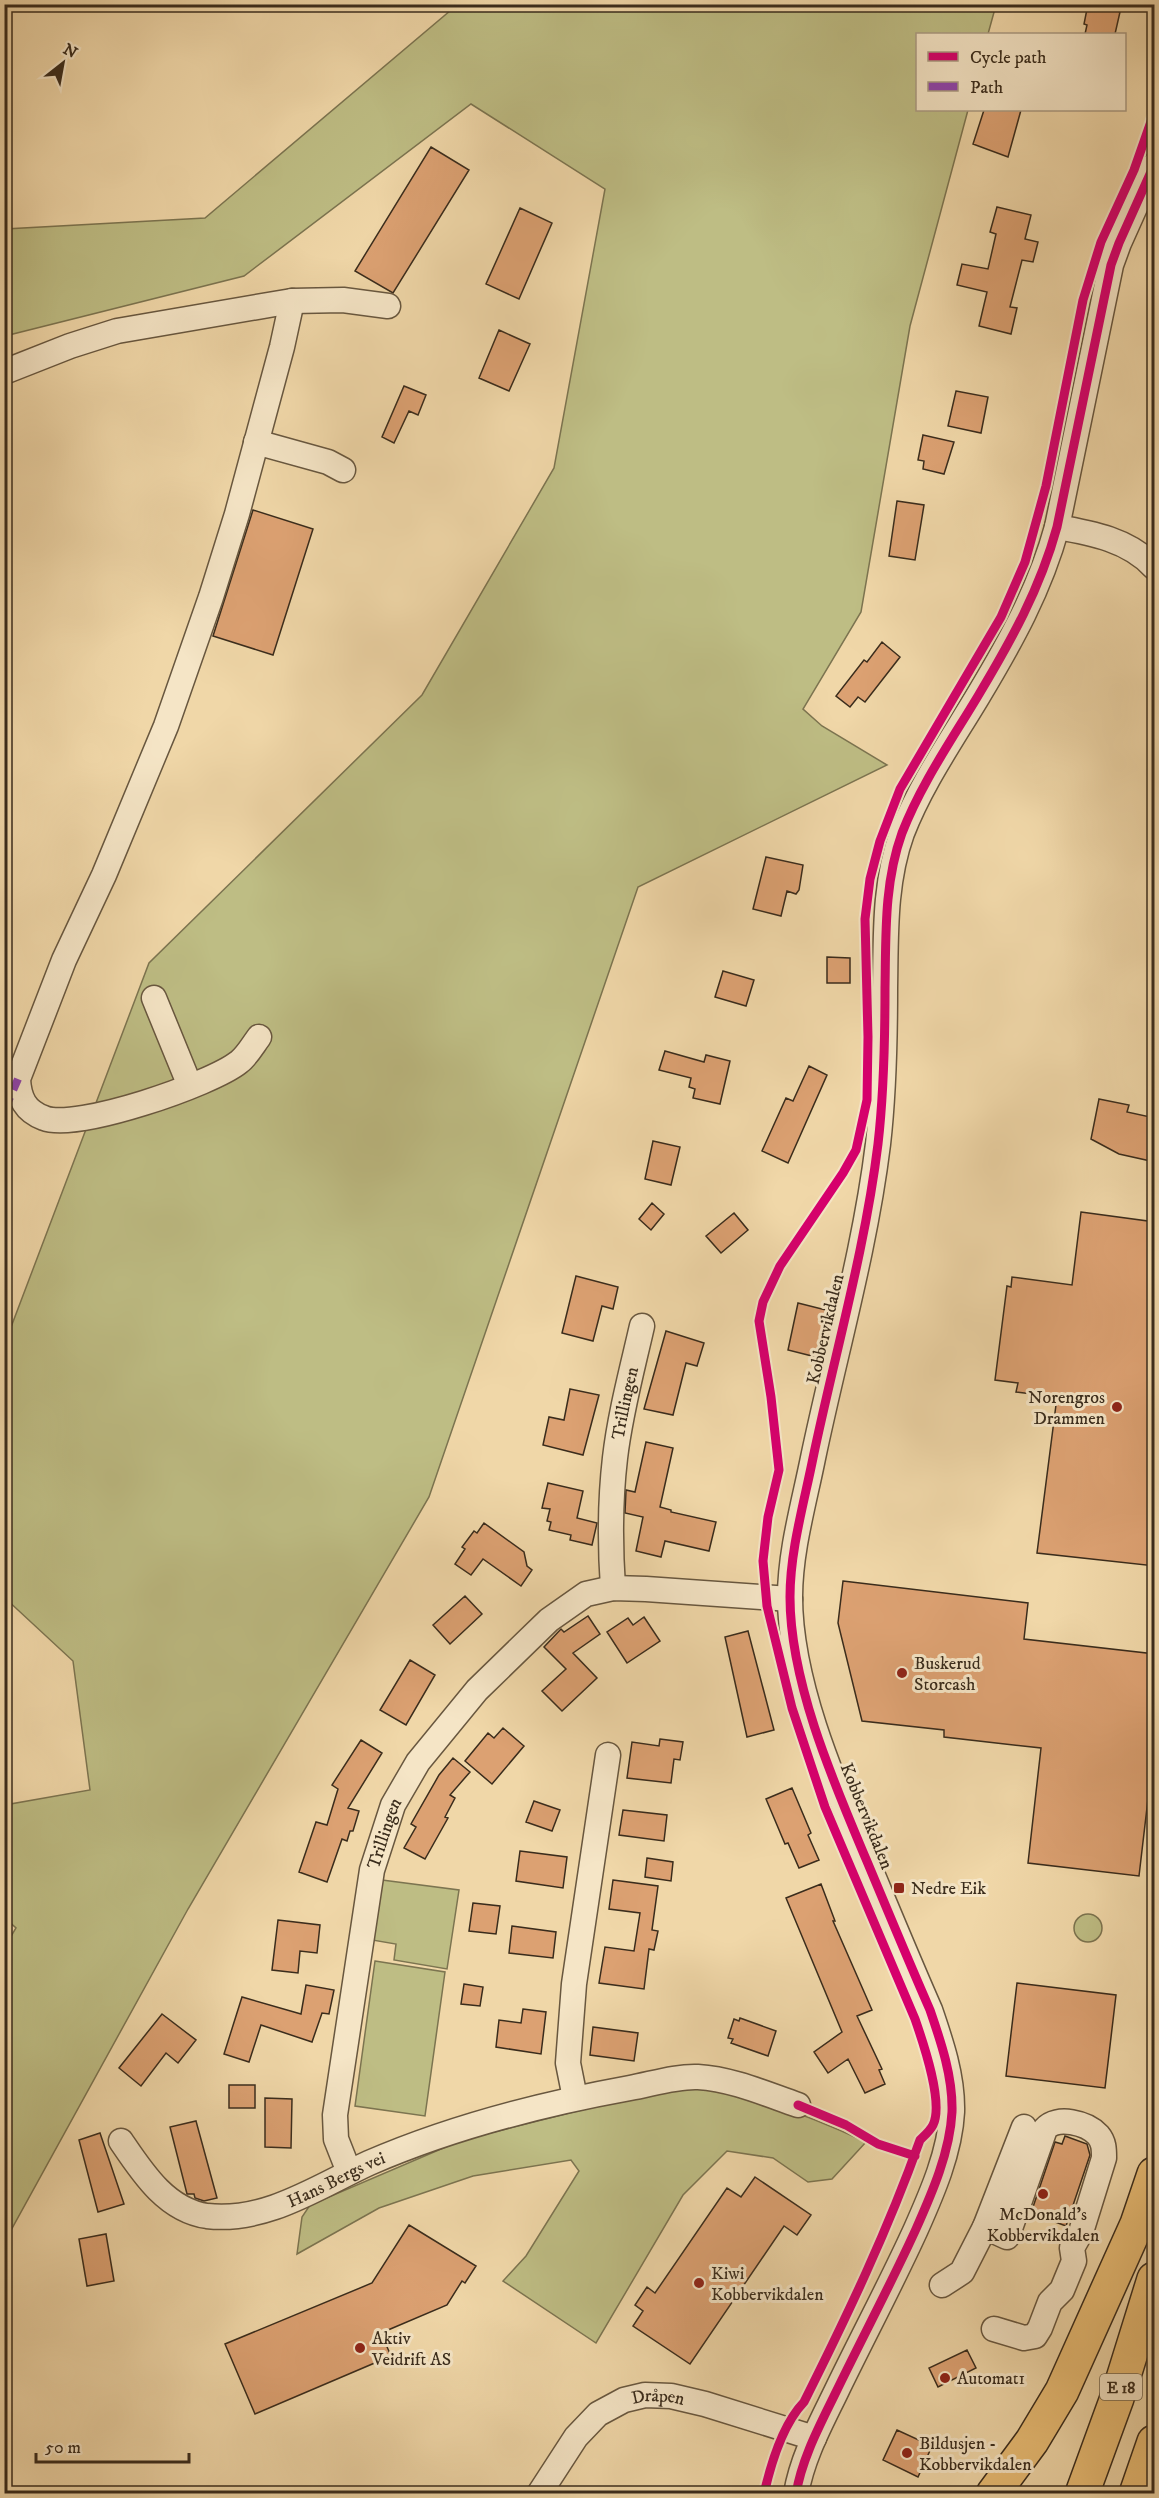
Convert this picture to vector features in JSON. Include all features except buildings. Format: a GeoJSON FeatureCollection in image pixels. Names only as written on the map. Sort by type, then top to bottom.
{"type":"FeatureCollection","features":[{"type":"Feature","properties":{"kind":"highway"},"geometry":{"type":"LineString","coordinates":[[993,2493],[1032,2441],[1062,2391],[1137,2224],[1155,2174]]}},
{"type":"Feature","properties":{"kind":"highway","name":"E 18"},"geometry":{"type":"LineString","coordinates":[[1082,2493],[1117,2398],[1155,2279]]}},
{"type":"Feature","properties":{"kind":"highway"},"geometry":{"type":"LineString","coordinates":[[1136,2493],[1155,2442]]}},
{"type":"Feature","properties":{"kind":"street","name":"Kobbervikdalen"},"geometry":{"type":"LineString","coordinates":[[796,2493],[798,2478],[814,2438],[891,2284],[930,2197],[941,2166],[952,2112],[949,2080],[942,2046],[930,2010],[841,1800],[809,1708],[796,1649],[790,1599],[802,1510],[859,1259],[874,1171],[883,1082],[886,919],[894,860],[918,795],[1007,645],[1038,585],[1057,526],[1111,266],[1119,243],[1155,165]]}},
{"type":"Feature","properties":{"kind":"street"},"geometry":{"type":"LineString","coordinates":[[4,372],[70,346],[117,331],[292,301],[343,300],[388,306]]}},
{"type":"Feature","properties":{"kind":"street"},"geometry":{"type":"LineString","coordinates":[[259,1037],[241,1061],[222,1074],[121,1110],[83,1118],[45,1119],[25,1106],[20,1095],[18,1079],[64,960],[104,875],[166,726],[211,597],[282,347],[292,301]]}},
{"type":"Feature","properties":{"kind":"street"},"geometry":{"type":"LineString","coordinates":[[256,442],[328,462],[342,470]]}},
{"type":"Feature","properties":{"kind":"street"},"geometry":{"type":"LineString","coordinates":[[1057,526],[1095,533],[1114,540],[1133,549],[1155,567]]}},
{"type":"Feature","properties":{"kind":"street"},"geometry":{"type":"LineString","coordinates":[[154,998],[190,1086]]}},
{"type":"Feature","properties":{"kind":"street","name":"Trillingen"},"geometry":{"type":"LineString","coordinates":[[614,1588],[611,1552],[615,1459],[621,1416],[642,1326]]}},
{"type":"Feature","properties":{"kind":"street","name":"Trillingen"},"geometry":{"type":"LineString","coordinates":[[349,2172],[336,2139],[335,2115],[372,1870],[393,1805],[417,1762],[477,1690],[549,1620],[586,1594],[614,1588],[728,1593],[790,1599]]}},
{"type":"Feature","properties":{"kind":"street"},"geometry":{"type":"LineString","coordinates":[[575,2098],[568,2063],[574,1984],[608,1755]]}},
{"type":"Feature","properties":{"kind":"street","name":"Hans Bergs vei"},"geometry":{"type":"LineString","coordinates":[[121,2141],[148,2180],[166,2197],[194,2212],[207,2216],[262,2211],[297,2198],[406,2147],[575,2098],[696,2077],[739,2085],[798,2105]]}},
{"type":"Feature","properties":{"kind":"street"},"geometry":{"type":"LineString","coordinates":[[985,2228],[1007,2237],[1049,2124],[1064,2120],[1091,2130],[1099,2136],[1104,2147],[1104,2158],[1081,2232],[1072,2248],[1074,2261],[1062,2290],[1050,2302],[1041,2328],[1035,2336],[1015,2337],[994,2329]]}},
{"type":"Feature","properties":{"kind":"street"},"geometry":{"type":"LineString","coordinates":[[942,2285],[962,2272],[985,2228],[1024,2127]]}},
{"type":"Feature","properties":{"kind":"street"},"geometry":{"type":"LineString","coordinates":[[1000,2187],[1028,2180]]}},
{"type":"Feature","properties":{"kind":"street","name":"Dråpen"},"geometry":{"type":"LineString","coordinates":[[539,2493],[576,2437],[598,2414],[624,2400],[645,2395],[671,2396],[788,2428],[814,2438]]}},
{"type":"Feature","properties":{"kind":"shaded area"},"geometry":{"type":"Polygon","coordinates":[[[457,5],[996,5],[988,33],[916,33],[916,111],[968,111],[910,326],[861,612],[803,709],[822,726],[887,765],[638,887],[429,1497],[188,1909],[5,2241],[4,1948],[16,1928],[5,1918],[5,1805],[90,1790],[73,1661],[5,1598],[5,1343],[149,963],[422,695],[554,468],[605,189],[471,104],[244,276],[5,336],[5,229],[205,218],[457,5]]]}},
{"type":"Feature","properties":{"kind":"shaded area"},"geometry":{"type":"Polygon","coordinates":[[[382,1880],[459,1890],[447,1969],[394,1960],[396,1944],[372,1940],[382,1880]]]}},
{"type":"Feature","properties":{"kind":"shaded area"},"geometry":{"type":"Polygon","coordinates":[[[1088,1914],[1098,1918],[1102,1928],[1098,1938],[1088,1942],[1078,1938],[1074,1928],[1078,1918],[1088,1914]]]}},
{"type":"Feature","properties":{"kind":"shaded area"},"geometry":{"type":"Polygon","coordinates":[[[375,1961],[445,1972],[425,2116],[355,2106],[375,1961]]]}},
{"type":"Feature","properties":{"kind":"shaded area"},"geometry":{"type":"Polygon","coordinates":[[[695,2084],[782,2107],[866,2142],[832,2179],[808,2182],[773,2158],[727,2151],[683,2195],[596,2343],[503,2281],[526,2256],[579,2171],[571,2160],[473,2176],[379,2208],[297,2254],[302,2217],[310,2205],[462,2140],[695,2084]]]}},
{"type":"Feature","properties":{"kind":"marked path"},"geometry":{"type":"LineString","coordinates":[[4,1111],[18,1079]]}},
{"type":"Feature","properties":{"kind":"cycle path"},"geometry":{"type":"LineString","coordinates":[[764,2494],[774,2457],[789,2422],[804,2402],[851,2305],[881,2240],[920,2140],[933,2125],[936,2102],[931,2072],[915,2019],[825,1807],[792,1708],[767,1606],[763,1561],[768,1517],[779,1470],[759,1321],[763,1302],[780,1266],[856,1150],[867,1100],[865,919],[870,879],[880,841],[900,789],[1001,617],[1025,562],[1046,486],[1083,300],[1101,242],[1134,170],[1154,113]]}},
{"type":"Feature","properties":{"kind":"cycle path"},"geometry":{"type":"LineString","coordinates":[[796,2494],[807,2455],[818,2429],[897,2270],[928,2201],[944,2157],[952,2112],[948,2073],[930,2010],[840,1797],[805,1697],[797,1663],[790,1597],[792,1562],[798,1527],[858,1262],[878,1144],[884,1066],[886,929],[889,890],[896,852],[918,797],[1002,655],[1024,614],[1042,572],[1057,527],[1111,265],[1154,165]]}},
{"type":"Feature","properties":{"kind":"cycle path"},"geometry":{"type":"LineString","coordinates":[[798,2105],[846,2125],[878,2144],[915,2156]]}},
{"type":"Feature","properties":{"kind":"place","name":"Norengros Drammen"},"geometry":{"type":"Point","coordinates":[1117,1407]}},
{"type":"Feature","properties":{"kind":"place","name":"Buskerud Storcash"},"geometry":{"type":"Point","coordinates":[902,1673]}},
{"type":"Feature","properties":{"kind":"place","name":"Nedre Eik"},"geometry":{"type":"Point","coordinates":[899,1888]}},
{"type":"Feature","properties":{"kind":"place","name":"McDonald's Kobbervikdalen"},"geometry":{"type":"Point","coordinates":[1043,2194]}},
{"type":"Feature","properties":{"kind":"place","name":"Kiwi Kobbervikdalen"},"geometry":{"type":"Point","coordinates":[699,2283]}},
{"type":"Feature","properties":{"kind":"place","name":"Aktiv Veidrift AS"},"geometry":{"type":"Point","coordinates":[360,2348]}},
{"type":"Feature","properties":{"kind":"place","name":"Automat1"},"geometry":{"type":"Point","coordinates":[945,2378]}},
{"type":"Feature","properties":{"kind":"place","name":"Bildusjen - Kobbervikdalen"},"geometry":{"type":"Point","coordinates":[907,2453]}}]}
